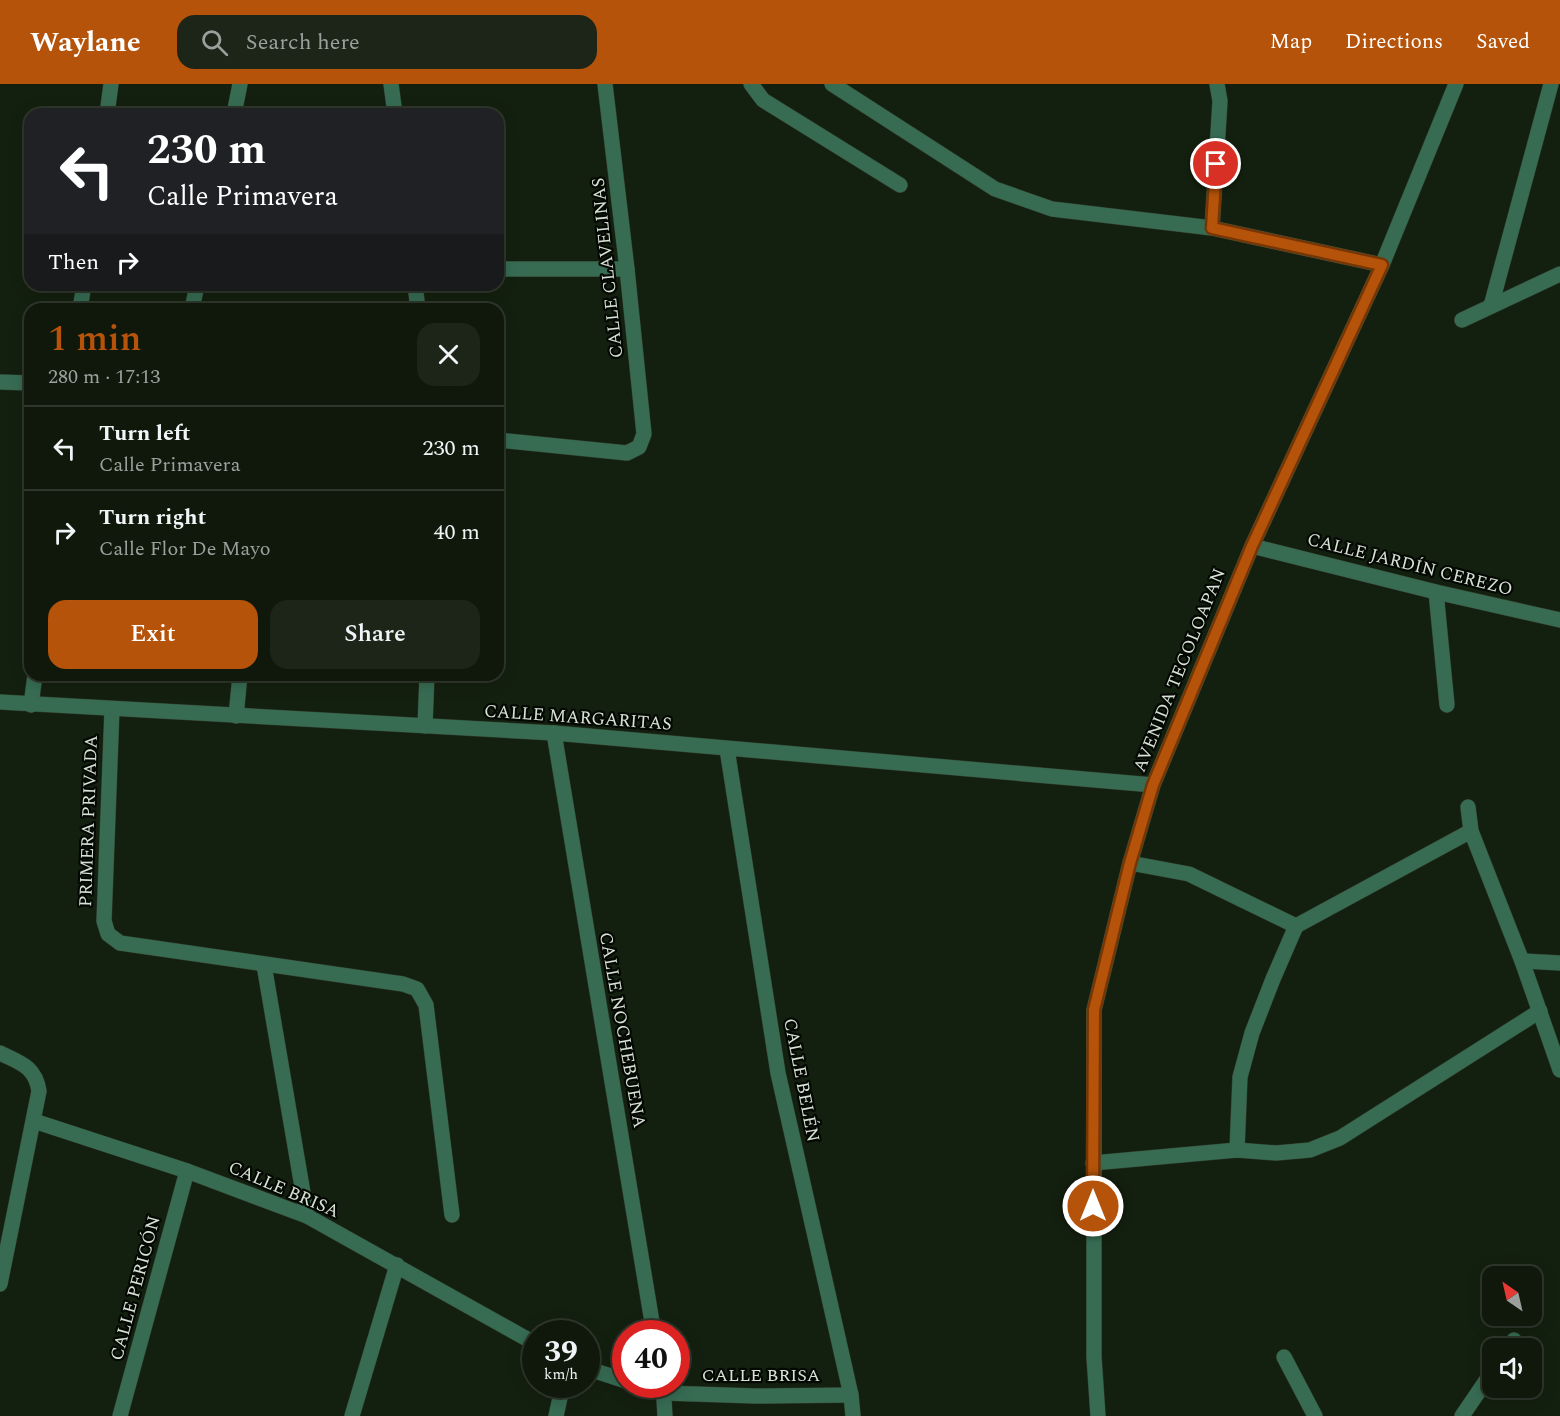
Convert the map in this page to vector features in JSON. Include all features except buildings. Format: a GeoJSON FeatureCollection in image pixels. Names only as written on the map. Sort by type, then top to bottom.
{"type":"FeatureCollection","features":[{"type":"Feature","properties":{"kind":"street"},"geometry":{"type":"LineString","coordinates":[[108,108],[111,84]]}},
{"type":"Feature","properties":{"kind":"street"},"geometry":{"type":"LineString","coordinates":[[235,108],[240,84]]}},
{"type":"Feature","properties":{"kind":"street"},"geometry":{"type":"LineString","coordinates":[[391,84],[394,108]]}},
{"type":"Feature","properties":{"kind":"street","name":"CALLE CLAVELINAS"},"geometry":{"type":"LineString","coordinates":[[504,442],[627,453],[639,447],[644,434],[605,84]]}},
{"type":"Feature","properties":{"kind":"street"},"geometry":{"type":"LineString","coordinates":[[751,84],[763,100],[900,185]]}},
{"type":"Feature","properties":{"kind":"street"},"geometry":{"type":"LineString","coordinates":[[832,84],[995,189],[1052,209],[1212,228],[1382,265]]}},
{"type":"Feature","properties":{"kind":"street"},"geometry":{"type":"LineString","coordinates":[[1212,228],[1220,101],[1217,84]]}},
{"type":"Feature","properties":{"kind":"street","name":"AVENIDA TECOLOAPAN"},"geometry":{"type":"LineString","coordinates":[[1098,1416],[1094,1358],[1094,1010],[1130,863],[1153,785],[1252,546],[1382,265],[1456,84]]}},
{"type":"Feature","properties":{"kind":"street"},"geometry":{"type":"LineString","coordinates":[[1491,306],[1551,84]]}},
{"type":"Feature","properties":{"kind":"street"},"geometry":{"type":"LineString","coordinates":[[504,269],[627,269]]}},
{"type":"Feature","properties":{"kind":"street"},"geometry":{"type":"LineString","coordinates":[[1462,320],[1560,274]]}},
{"type":"Feature","properties":{"kind":"street"},"geometry":{"type":"LineString","coordinates":[[0,382],[24,383]]}},
{"type":"Feature","properties":{"kind":"street","name":"CALLE JARDÍN CEREZO"},"geometry":{"type":"LineString","coordinates":[[1252,546],[1560,620]]}},
{"type":"Feature","properties":{"kind":"street"},"geometry":{"type":"LineString","coordinates":[[1436,592],[1448,705]]}},
{"type":"Feature","properties":{"kind":"street"},"geometry":{"type":"LineString","coordinates":[[31,705],[34,681]]}},
{"type":"Feature","properties":{"kind":"street"},"geometry":{"type":"LineString","coordinates":[[236,716],[239,681]]}},
{"type":"Feature","properties":{"kind":"street"},"geometry":{"type":"LineString","coordinates":[[425,726],[427,681]]}},
{"type":"Feature","properties":{"kind":"street","name":"CALLE MARGARITAS"},"geometry":{"type":"LineString","coordinates":[[0,702],[554,734],[1153,785]]}},
{"type":"Feature","properties":{"kind":"street","name":"PRIMERA PRIVADA"},"geometry":{"type":"LineString","coordinates":[[112,709],[104,921],[108,934],[120,944],[264,965]]}},
{"type":"Feature","properties":{"kind":"street","name":"CALLE NOCHEBUENA"},"geometry":{"type":"LineString","coordinates":[[554,734],[652,1320]]}},
{"type":"Feature","properties":{"kind":"street","name":"CALLE BELÉN"},"geometry":{"type":"LineString","coordinates":[[727,749],[778,1073],[854,1416]]}},
{"type":"Feature","properties":{"kind":"street"},"geometry":{"type":"LineString","coordinates":[[1468,807],[1471,831],[1522,961],[1560,1070]]}},
{"type":"Feature","properties":{"kind":"street"},"geometry":{"type":"LineString","coordinates":[[1237,1150],[1240,1077],[1252,1033],[1272,979],[1296,926],[1471,831]]}},
{"type":"Feature","properties":{"kind":"street"},"geometry":{"type":"LineString","coordinates":[[1130,863],[1189,874],[1296,926]]}},
{"type":"Feature","properties":{"kind":"street"},"geometry":{"type":"LineString","coordinates":[[1522,961],[1560,963]]}},
{"type":"Feature","properties":{"kind":"street"},"geometry":{"type":"LineString","coordinates":[[307,1216],[264,965],[403,984],[417,989],[426,1005],[452,1215]]}},
{"type":"Feature","properties":{"kind":"street"},"geometry":{"type":"LineString","coordinates":[[1093,1163],[1237,1150],[1276,1153],[1310,1150],[1340,1138],[1540,1011]]}},
{"type":"Feature","properties":{"kind":"street"},"geometry":{"type":"LineString","coordinates":[[0,1053],[28,1068],[37,1079],[39,1091],[0,1284]]}},
{"type":"Feature","properties":{"kind":"street","name":"CALLE BRISA"},"geometry":{"type":"LineString","coordinates":[[34,1121],[187,1171],[307,1216],[522,1336]]}},
{"type":"Feature","properties":{"kind":"street","name":"CALLE PERICÓN"},"geometry":{"type":"LineString","coordinates":[[120,1416],[187,1171]]}},
{"type":"Feature","properties":{"kind":"street"},"geometry":{"type":"LineString","coordinates":[[352,1416],[397,1265]]}},
{"type":"Feature","properties":{"kind":"street"},"geometry":{"type":"LineString","coordinates":[[1284,1357],[1315,1416]]}},
{"type":"Feature","properties":{"kind":"street"},"geometry":{"type":"LineString","coordinates":[[1462,1416],[1482,1387]]}},
{"type":"Feature","properties":{"kind":"street","name":"CALLE BRISA"},"geometry":{"type":"LineString","coordinates":[[690,1391],[755,1396],[851,1395]]}},
{"type":"Feature","properties":{"kind":"street"},"geometry":{"type":"LineString","coordinates":[[556,1416],[560,1398]]}},
{"type":"Feature","properties":{"kind":"street"},"geometry":{"type":"LineString","coordinates":[[664,1398],[665,1416]]}},
{"type":"Feature","properties":{"kind":"route"},"geometry":{"type":"LineString","coordinates":[[1093,1206],[1094,1010],[1130,863],[1153,785],[1252,546],[1382,265],[1212,228],[1216,164]]}}]}
